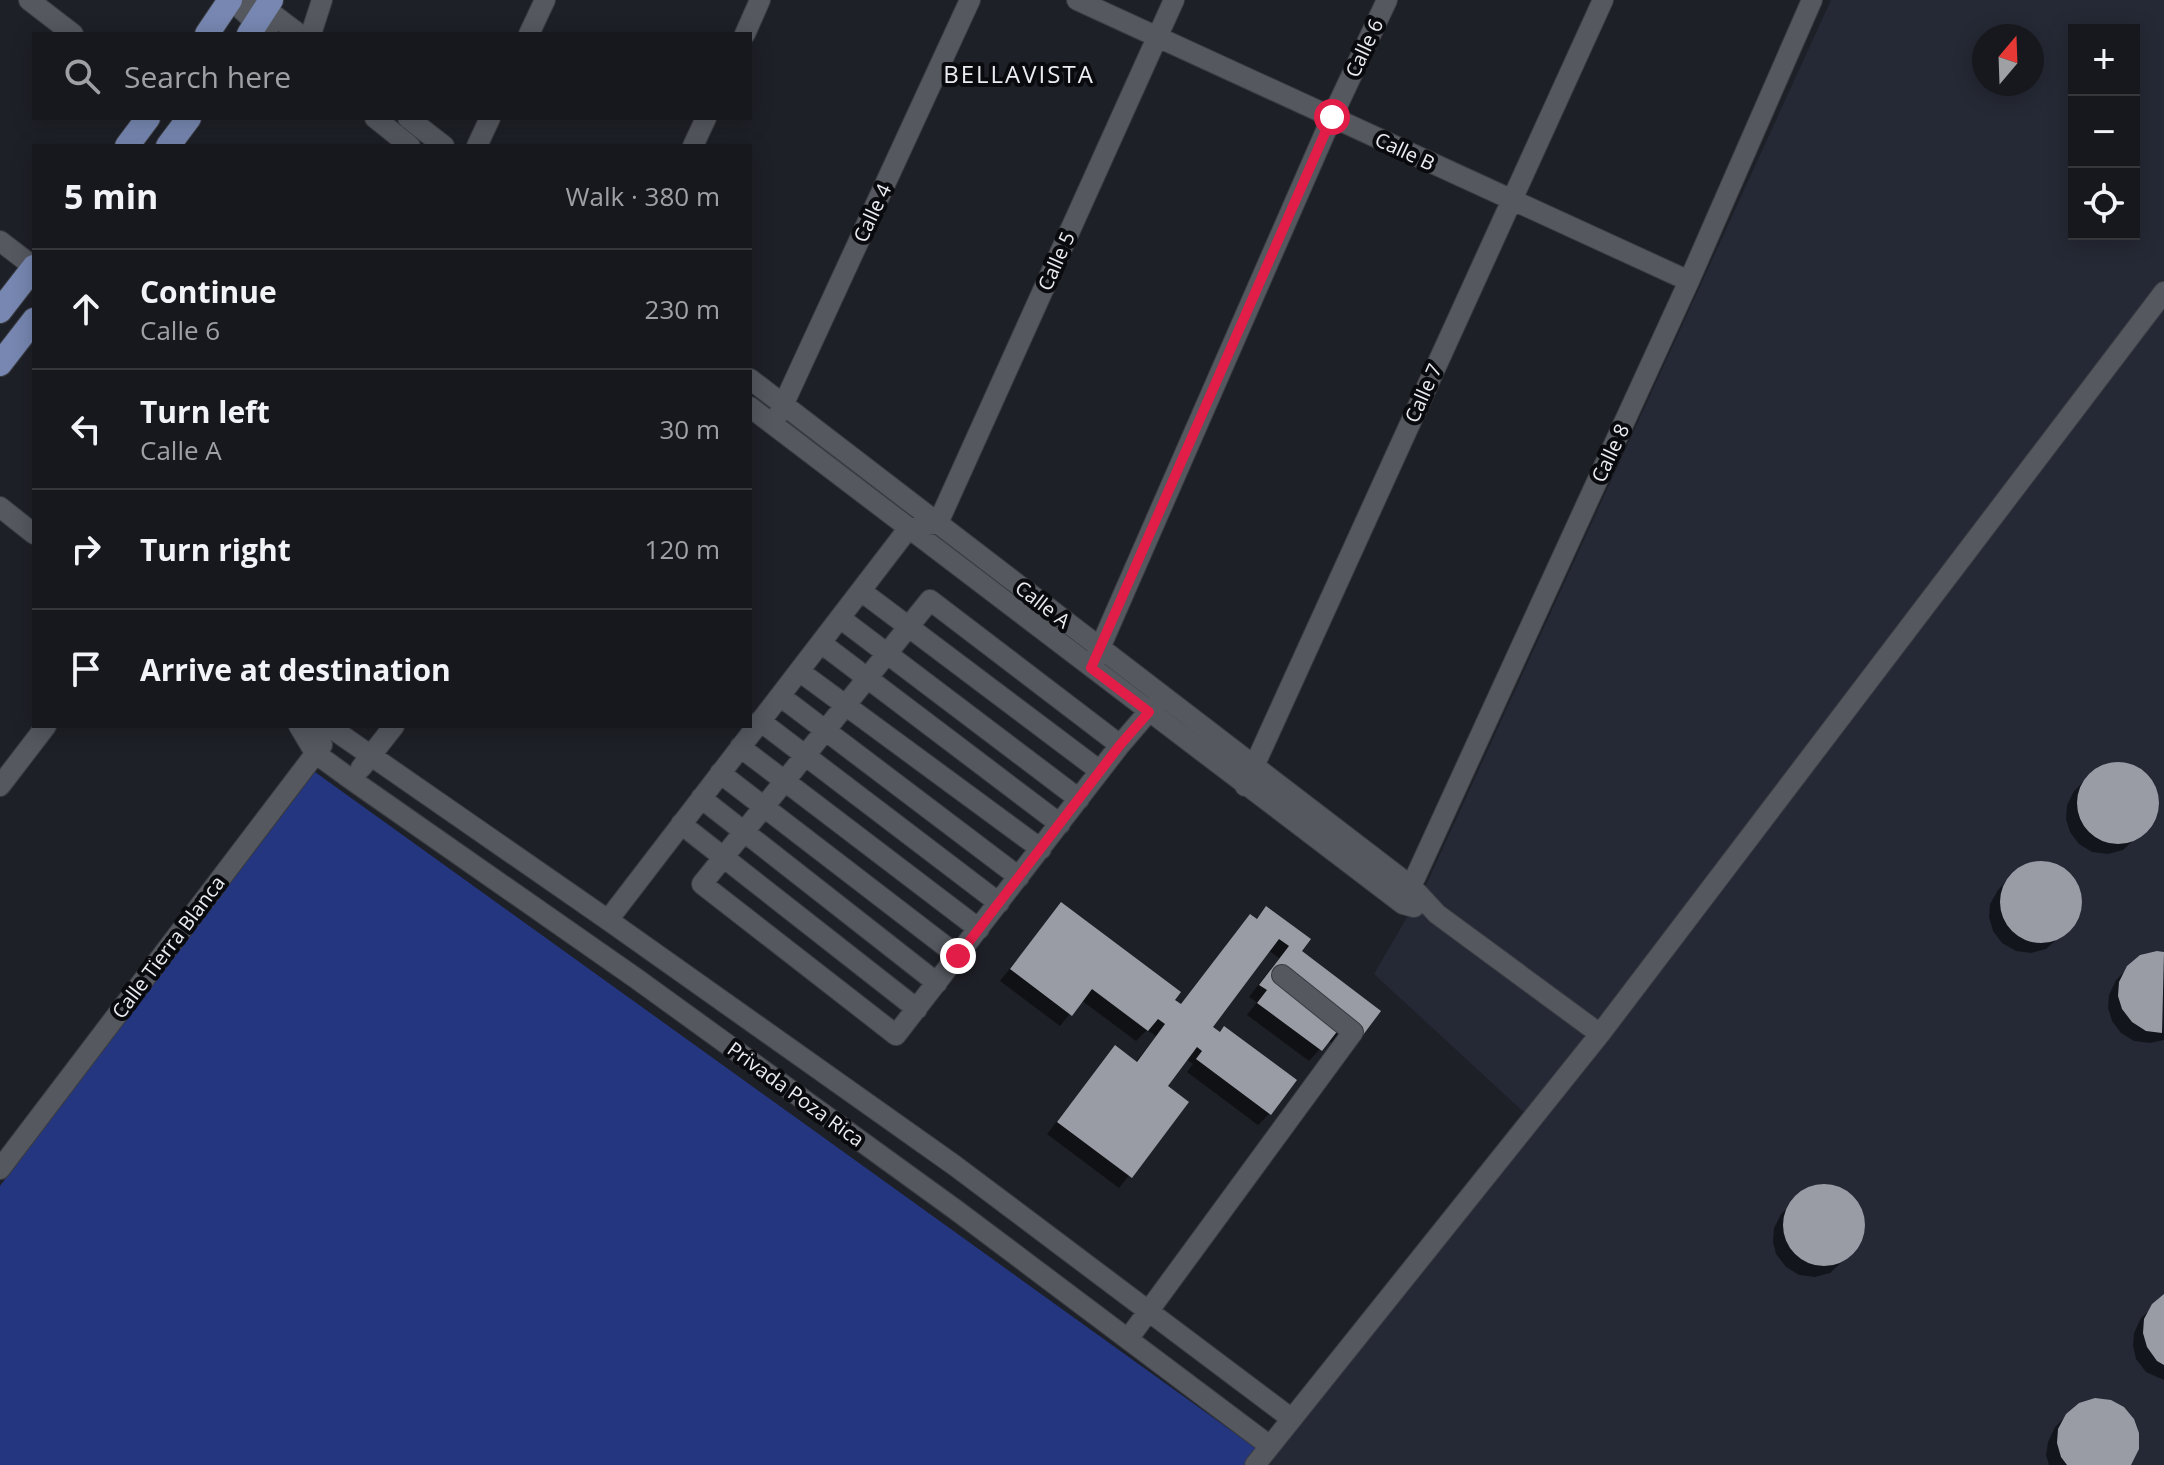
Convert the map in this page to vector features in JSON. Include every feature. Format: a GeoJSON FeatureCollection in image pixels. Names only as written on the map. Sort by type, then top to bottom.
{"type":"FeatureCollection","features":[{"type":"Feature","properties":{"kind":"main road"},"geometry":{"type":"LineString","coordinates":[[208,32],[231,0]]}},
{"type":"Feature","properties":{"kind":"main road"},"geometry":{"type":"LineString","coordinates":[[128,144],[146,120]]}},
{"type":"Feature","properties":{"kind":"main road"},"geometry":{"type":"LineString","coordinates":[[169,144],[186,120]]}},
{"type":"Feature","properties":{"kind":"main road"},"geometry":{"type":"LineString","coordinates":[[0,311],[32,270]]}},
{"type":"Feature","properties":{"kind":"main road"},"geometry":{"type":"LineString","coordinates":[[0,364],[32,323]]}},
{"type":"Feature","properties":{"kind":"street"},"geometry":{"type":"LineString","coordinates":[[29,0],[70,32]]}},
{"type":"Feature","properties":{"kind":"street"},"geometry":{"type":"LineString","coordinates":[[231,0],[295,32]]}},
{"type":"Feature","properties":{"kind":"street"},"geometry":{"type":"LineString","coordinates":[[312,32],[322,0]]}},
{"type":"Feature","properties":{"kind":"street"},"geometry":{"type":"LineString","coordinates":[[530,32],[545,0]]}},
{"type":"Feature","properties":{"kind":"street"},"geometry":{"type":"LineString","coordinates":[[746,32],[760,0]]}},
{"type":"Feature","properties":{"kind":"street","name":"Calle 4"},"geometry":{"type":"LineString","coordinates":[[774,425],[970,0]]}},
{"type":"Feature","properties":{"kind":"street","name":"Calle B"},"geometry":{"type":"LineString","coordinates":[[1077,0],[1689,281]]}},
{"type":"Feature","properties":{"kind":"street","name":"Calle 5"},"geometry":{"type":"LineString","coordinates":[[938,523],[1174,0]]}},
{"type":"Feature","properties":{"kind":"street","name":"Calle 6"},"geometry":{"type":"LineString","coordinates":[[1091,668],[1332,117],[1387,0]]}},
{"type":"Feature","properties":{"kind":"street","name":"Calle 7"},"geometry":{"type":"LineString","coordinates":[[1249,777],[1603,0]]}},
{"type":"Feature","properties":{"kind":"street","name":"Calle 8"},"geometry":{"type":"LineString","coordinates":[[1407,896],[1689,281],[1812,0]]}},
{"type":"Feature","properties":{"kind":"street"},"geometry":{"type":"LineString","coordinates":[[378,120],[408,144]]}},
{"type":"Feature","properties":{"kind":"street"},"geometry":{"type":"LineString","coordinates":[[411,120],[441,144]]}},
{"type":"Feature","properties":{"kind":"street"},"geometry":{"type":"LineString","coordinates":[[478,144],[489,120]]}},
{"type":"Feature","properties":{"kind":"street"},"geometry":{"type":"LineString","coordinates":[[694,144],[705,120]]}},
{"type":"Feature","properties":{"kind":"street"},"geometry":{"type":"LineString","coordinates":[[0,241],[32,265]]}},
{"type":"Feature","properties":{"kind":"street"},"geometry":{"type":"LineString","coordinates":[[1255,1465],[1600,1034],[2164,292]]}},
{"type":"Feature","properties":{"kind":"street","name":"Calle A"},"geometry":{"type":"LineString","coordinates":[[752,381],[1100,648],[1156,704],[1249,777],[1407,896],[1437,914],[1600,1034]]}},
{"type":"Feature","properties":{"kind":"street","name":"Calle A"},"geometry":{"type":"LineString","coordinates":[[752,408],[1091,668],[1156,704]]}},
{"type":"Feature","properties":{"kind":"street"},"geometry":{"type":"LineString","coordinates":[[0,507],[32,532]]}},
{"type":"Feature","properties":{"kind":"street"},"geometry":{"type":"LineString","coordinates":[[608,920],[908,529],[938,523]]}},
{"type":"Feature","properties":{"kind":"street"},"geometry":{"type":"LineString","coordinates":[[861,591],[1100,771]]}},
{"type":"Feature","properties":{"kind":"street"},"geometry":{"type":"LineString","coordinates":[[1120,745],[930,600],[702,884],[896,1035],[1120,745],[1156,704]]}},
{"type":"Feature","properties":{"kind":"street"},"geometry":{"type":"LineString","coordinates":[[840,618],[1079,799]]}},
{"type":"Feature","properties":{"kind":"street"},"geometry":{"type":"LineString","coordinates":[[821,643],[1060,824]]}},
{"type":"Feature","properties":{"kind":"street"},"geometry":{"type":"LineString","coordinates":[[799,671],[1041,849]]}},
{"type":"Feature","properties":{"kind":"street"},"geometry":{"type":"LineString","coordinates":[[780,696],[1019,877]]}},
{"type":"Feature","properties":{"kind":"street"},"geometry":{"type":"LineString","coordinates":[[760,721],[999,903]]}},
{"type":"Feature","properties":{"kind":"street"},"geometry":{"type":"LineString","coordinates":[[0,786],[44,728]]}},
{"type":"Feature","properties":{"kind":"street"},"geometry":{"type":"LineString","coordinates":[[300,728],[315,753]]}},
{"type":"Feature","properties":{"kind":"street"},"geometry":{"type":"LineString","coordinates":[[335,728],[369,757],[608,920],[954,1165],[1292,1419]]}},
{"type":"Feature","properties":{"kind":"street","name":"Calle Tierra Blanca"},"geometry":{"type":"LineString","coordinates":[[0,1169],[335,728]]}},
{"type":"Feature","properties":{"kind":"street"},"geometry":{"type":"LineString","coordinates":[[352,780],[392,728]]}},
{"type":"Feature","properties":{"kind":"street"},"geometry":{"type":"LineString","coordinates":[[740,747],[979,929]]}},
{"type":"Feature","properties":{"kind":"street","name":"Privada Poza Rica"},"geometry":{"type":"LineString","coordinates":[[315,753],[637,979],[1270,1446]]}},
{"type":"Feature","properties":{"kind":"street"},"geometry":{"type":"LineString","coordinates":[[720,773],[958,956]]}},
{"type":"Feature","properties":{"kind":"street"},"geometry":{"type":"LineString","coordinates":[[701,798],[937,983]]}},
{"type":"Feature","properties":{"kind":"street"},"geometry":{"type":"LineString","coordinates":[[681,824],[917,1009]]}},
{"type":"Feature","properties":{"kind":"street"},"geometry":{"type":"LineString","coordinates":[[1128,1339],[1353,1032],[1282,975]]}},
{"type":"Feature","properties":{"kind":"shaded area"},"geometry":{"type":"Polygon","coordinates":[[[1831,0],[2164,0],[2164,1465],[1250,1465],[1528,1116],[1374,974],[1427,883],[1831,0]]]}},
{"type":"Feature","properties":{"kind":"shaded area"},"geometry":{"type":"Polygon","coordinates":[[[315,772],[1261,1452],[1250,1465],[0,1465],[0,1186],[315,772]]]}},
{"type":"Feature","properties":{"kind":"building"},"geometry":{"type":"Polygon","coordinates":[[[2118,762],[2134,765],[2147,774],[2156,787],[2159,803],[2156,819],[2147,832],[2134,841],[2118,844],[2102,841],[2089,832],[2080,819],[2077,803],[2080,787],[2089,774],[2102,765],[2118,762]]]}},
{"type":"Feature","properties":{"kind":"building"},"geometry":{"type":"Polygon","coordinates":[[[2041,861],[2057,864],[2070,873],[2079,886],[2082,902],[2079,918],[2070,931],[2057,940],[2041,943],[2025,940],[2012,931],[2003,918],[2000,902],[2003,886],[2012,873],[2025,864],[2041,861]]]}},
{"type":"Feature","properties":{"kind":"building"},"geometry":{"type":"Polygon","coordinates":[[[1061,902],[1181,992],[1175,1000],[1181,1004],[1250,914],[1257,919],[1266,906],[1311,939],[1302,951],[1381,1011],[1357,1043],[1339,1029],[1322,1051],[1257,1003],[1267,990],[1259,985],[1289,946],[1279,939],[1213,1027],[1220,1032],[1224,1026],[1297,1080],[1271,1115],[1196,1059],[1202,1051],[1197,1047],[1168,1086],[1189,1102],[1132,1178],[1057,1122],[1115,1045],[1137,1062],[1165,1024],[1158,1019],[1148,1031],[1092,989],[1072,1016],[1010,969],[1061,902]]]}},
{"type":"Feature","properties":{"kind":"building"},"geometry":{"type":"Polygon","coordinates":[[[2164,952],[2162,1033],[2146,1031],[2132,1022],[2122,1009],[2118,996],[2119,982],[2127,966],[2140,955],[2164,952]]]}},
{"type":"Feature","properties":{"kind":"building"},"geometry":{"type":"Polygon","coordinates":[[[1824,1184],[1840,1187],[1853,1196],[1862,1209],[1865,1225],[1862,1241],[1853,1254],[1840,1263],[1824,1266],[1808,1263],[1795,1254],[1786,1241],[1783,1225],[1786,1209],[1795,1196],[1808,1187],[1824,1184]]]}},
{"type":"Feature","properties":{"kind":"building"},"geometry":{"type":"Polygon","coordinates":[[[2164,1294],[2164,1365],[2147,1347],[2143,1333],[2144,1319],[2152,1304],[2164,1294]]]}},
{"type":"Feature","properties":{"kind":"building"},"geometry":{"type":"Polygon","coordinates":[[[2095,1398],[2111,1400],[2124,1407],[2134,1419],[2139,1433],[2139,1449],[2131,1465],[2067,1465],[2061,1457],[2057,1443],[2058,1429],[2066,1414],[2079,1403],[2095,1398]]]}},
{"type":"Feature","properties":{"kind":"district","name":"BELLAVISTA"},"geometry":{"type":"Point","coordinates":[1019,73]}},
{"type":"Feature","properties":{"kind":"route"},"geometry":{"type":"LineString","coordinates":[[958,956],[1120,745],[1149,712],[1091,668],[1332,117]]}}]}
